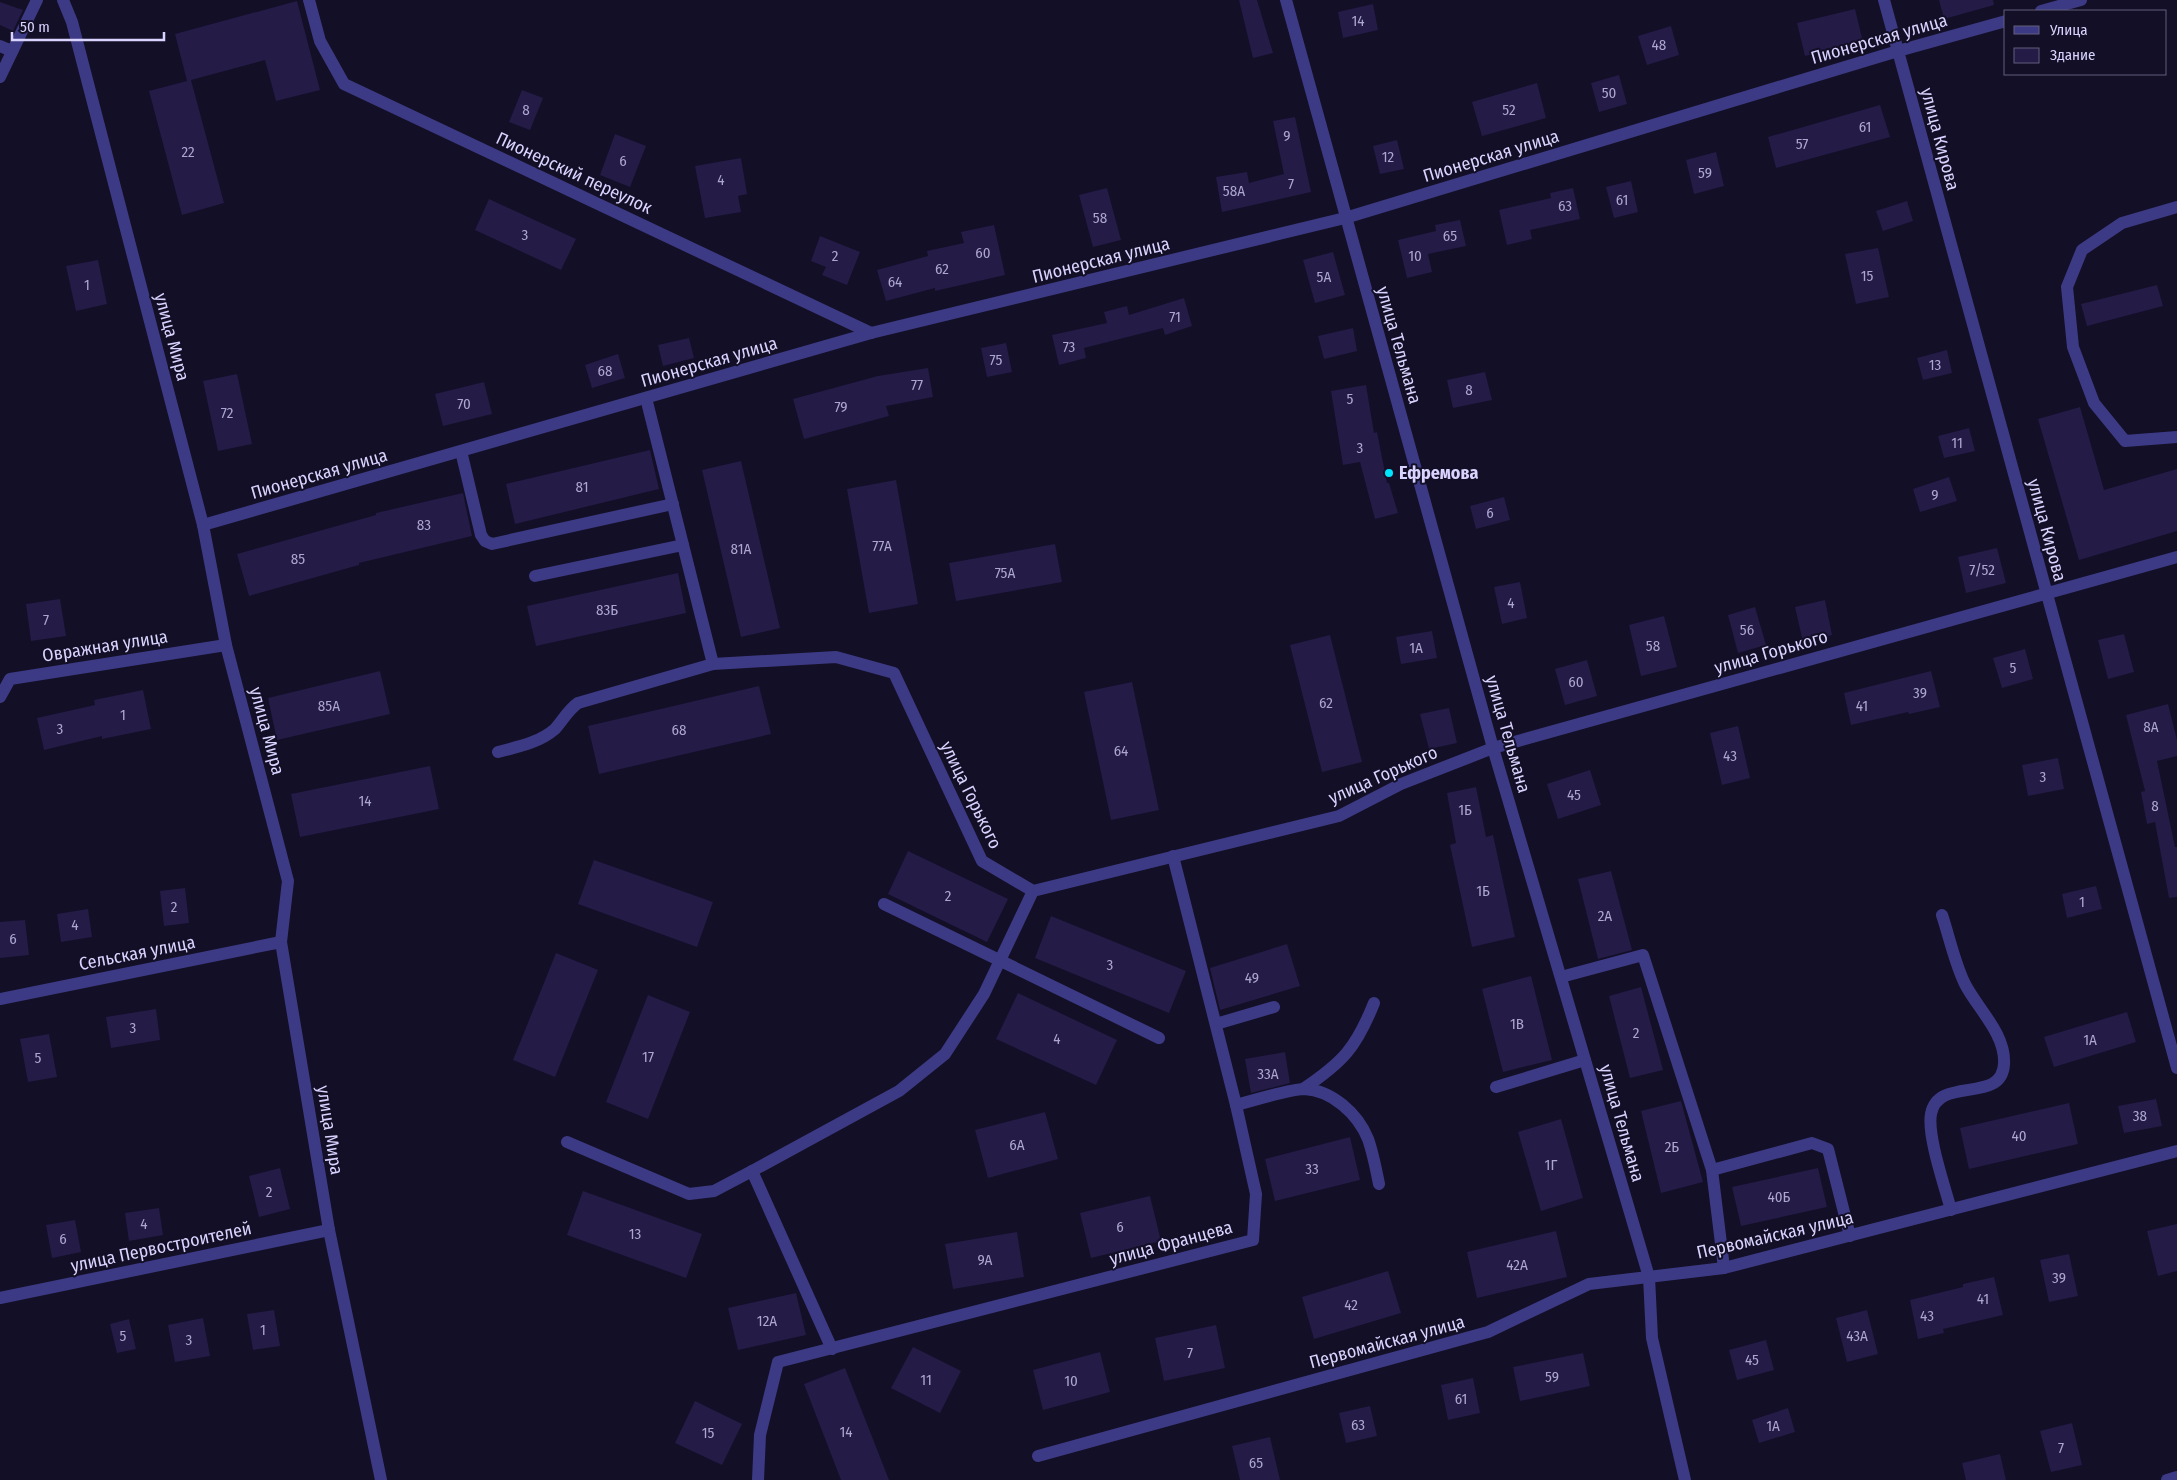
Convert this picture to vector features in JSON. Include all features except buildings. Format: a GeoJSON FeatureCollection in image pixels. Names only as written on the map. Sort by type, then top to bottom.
{"type":"FeatureCollection","features":[{"type":"Feature","properties":{"kind":"street"},"geometry":{"type":"LineString","coordinates":[[0,77],[37,0]]}},
{"type":"Feature","properties":{"kind":"street","name":"улица Мира"},"geometry":{"type":"LineString","coordinates":[[63,0],[72,22],[203,525],[226,645],[288,881],[281,942],[329,1230],[381,1480]]}},
{"type":"Feature","properties":{"kind":"street","name":"Пионерский переулок"},"geometry":{"type":"LineString","coordinates":[[309,0],[320,41],[344,84],[871,333]]}},
{"type":"Feature","properties":{"kind":"street","name":"улица Тельмана"},"geometry":{"type":"LineString","coordinates":[[1286,0],[1493,748],[1649,1278],[1652,1338],[1685,1480]]}},
{"type":"Feature","properties":{"kind":"street","name":"улица Кирова"},"geometry":{"type":"LineString","coordinates":[[1884,0],[2177,1068]]}},
{"type":"Feature","properties":{"kind":"street"},"geometry":{"type":"LineString","coordinates":[[2045,10],[2081,0]]}},
{"type":"Feature","properties":{"kind":"street","name":"Пионерская улица"},"geometry":{"type":"LineString","coordinates":[[203,525],[871,333],[1345,218],[1898,51],[2004,22]]}},
{"type":"Feature","properties":{"kind":"street"},"geometry":{"type":"LineString","coordinates":[[0,46],[12,52]]}},
{"type":"Feature","properties":{"kind":"street"},"geometry":{"type":"LineString","coordinates":[[2177,207],[2122,223],[2082,250],[2067,288],[2073,347],[2094,403],[2125,441],[2177,437]]}},
{"type":"Feature","properties":{"kind":"street"},"geometry":{"type":"LineString","coordinates":[[646,398],[713,664]]}},
{"type":"Feature","properties":{"kind":"street"},"geometry":{"type":"LineString","coordinates":[[461,451],[481,535],[484,541],[492,544],[672,504]]}},
{"type":"Feature","properties":{"kind":"street"},"geometry":{"type":"LineString","coordinates":[[535,576],[683,545]]}},
{"type":"Feature","properties":{"kind":"street","name":"улица Горького"},"geometry":{"type":"LineString","coordinates":[[498,752],[544,738],[556,727],[570,709],[578,703],[713,664],[836,657],[894,673],[982,861],[1033,891],[1339,816],[1401,784],[1493,748],[2177,556]]}},
{"type":"Feature","properties":{"kind":"street","name":"Овражная улица"},"geometry":{"type":"LineString","coordinates":[[0,697],[10,679],[226,645]]}},
{"type":"Feature","properties":{"kind":"street","name":"улица Францева"},"geometry":{"type":"LineString","coordinates":[[758,1480],[760,1435],[778,1362],[1252,1240],[1256,1194],[1236,1105],[1173,856]]}},
{"type":"Feature","properties":{"kind":"street"},"geometry":{"type":"LineString","coordinates":[[567,1142],[689,1194],[714,1191],[752,1171],[899,1091],[945,1054],[984,994],[1033,891]]}},
{"type":"Feature","properties":{"kind":"street"},"geometry":{"type":"LineString","coordinates":[[884,904],[1159,1038]]}},
{"type":"Feature","properties":{"kind":"street"},"geometry":{"type":"LineString","coordinates":[[1942,915],[1964,983],[1982,1009],[2000,1043],[2004,1062],[2002,1077],[1995,1084],[1948,1094],[1936,1101],[1931,1113],[1930,1128],[1951,1210]]}},
{"type":"Feature","properties":{"kind":"street","name":"Сельская улица"},"geometry":{"type":"LineString","coordinates":[[0,999],[281,942]]}},
{"type":"Feature","properties":{"kind":"street"},"geometry":{"type":"LineString","coordinates":[[1561,977],[1643,955],[1712,1170],[1724,1268]]}},
{"type":"Feature","properties":{"kind":"street"},"geometry":{"type":"LineString","coordinates":[[1236,1105],[1303,1089],[1332,1069],[1351,1048],[1366,1024],[1374,1003]]}},
{"type":"Feature","properties":{"kind":"street"},"geometry":{"type":"LineString","coordinates":[[1216,1024],[1274,1007]]}},
{"type":"Feature","properties":{"kind":"street"},"geometry":{"type":"LineString","coordinates":[[1496,1087],[1585,1060]]}},
{"type":"Feature","properties":{"kind":"street"},"geometry":{"type":"LineString","coordinates":[[1303,1089],[1324,1092],[1343,1104],[1360,1123],[1368,1139],[1380,1184]]}},
{"type":"Feature","properties":{"kind":"street"},"geometry":{"type":"LineString","coordinates":[[1712,1170],[1812,1143],[1828,1149],[1850,1236]]}},
{"type":"Feature","properties":{"kind":"street","name":"Первомайская улица"},"geometry":{"type":"LineString","coordinates":[[1038,1456],[1488,1332],[1589,1284],[1724,1268],[2177,1152]]}},
{"type":"Feature","properties":{"kind":"street"},"geometry":{"type":"LineString","coordinates":[[752,1171],[832,1349]]}},
{"type":"Feature","properties":{"kind":"street","name":"улица Первостроителей"},"geometry":{"type":"LineString","coordinates":[[0,1298],[329,1230]]}},
{"type":"Feature","properties":{"kind":"street"},"geometry":{"type":"LineString","coordinates":[[2167,1480],[2177,1477]]}},
{"type":"Feature","properties":{"kind":"place","name":"Ефремова"},"geometry":{"type":"Point","coordinates":[1389,473]}}]}
